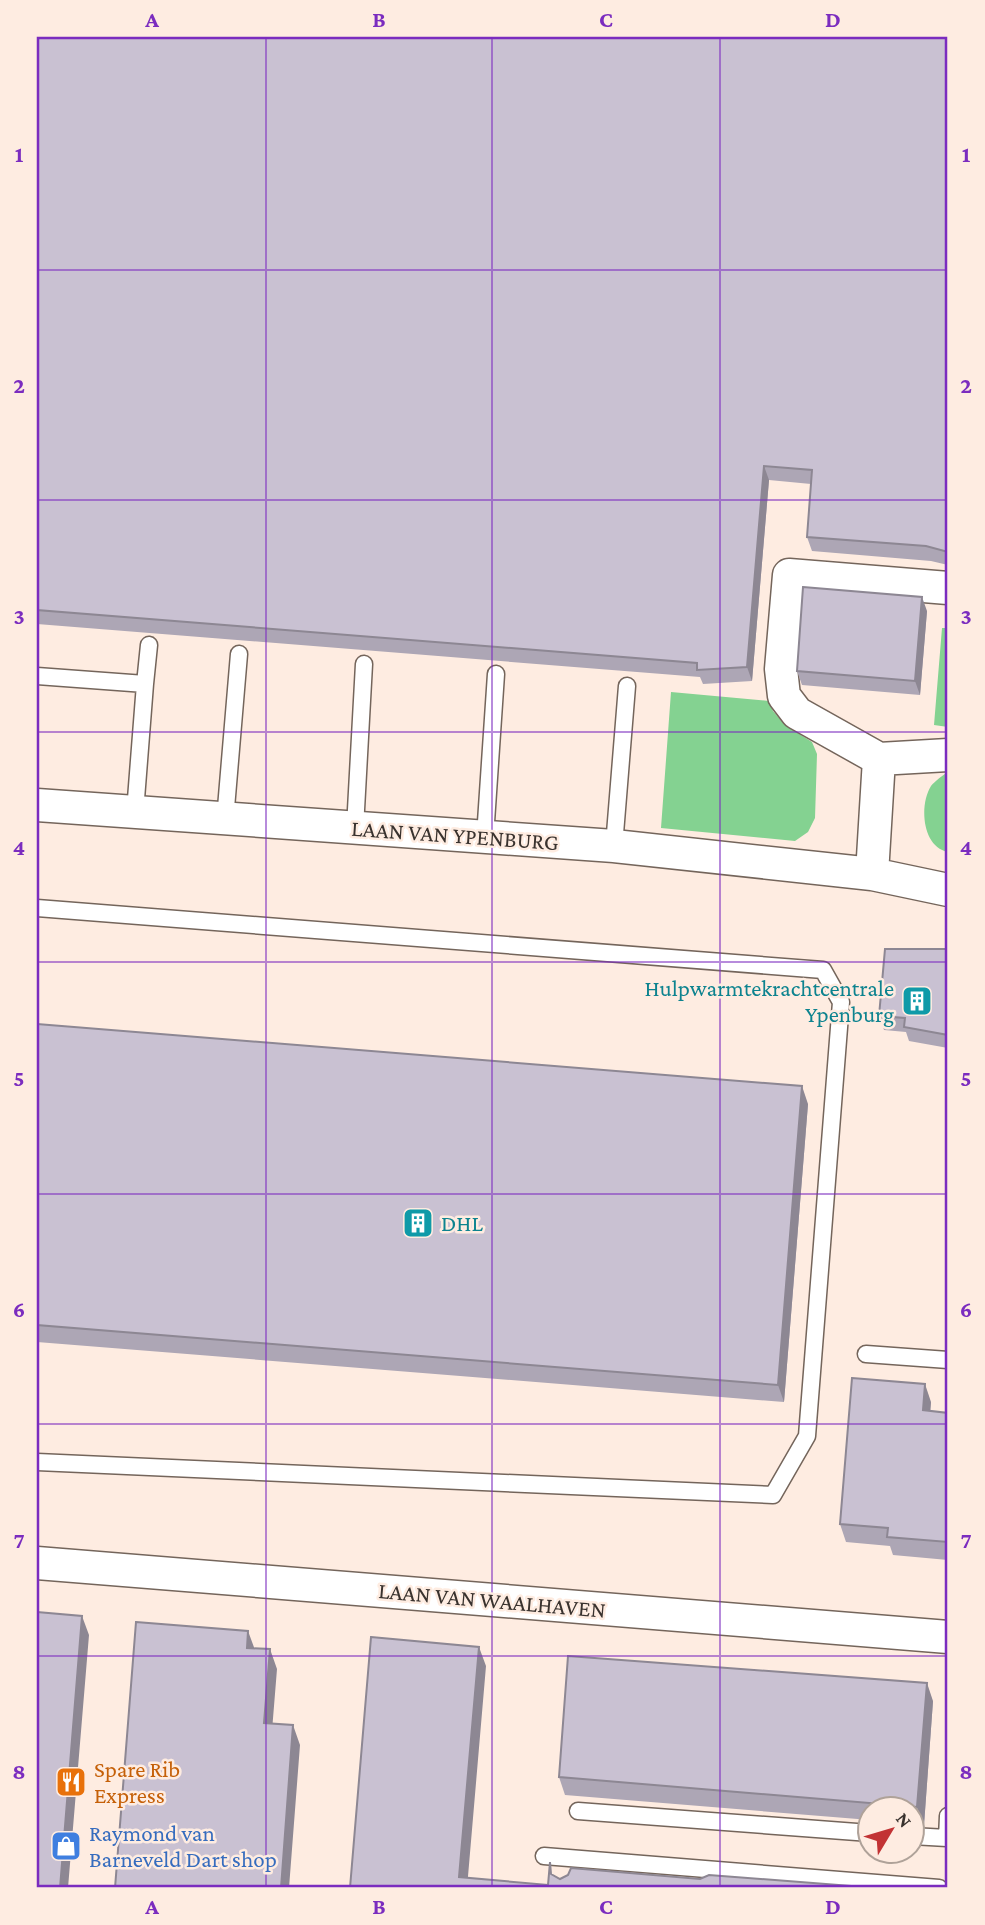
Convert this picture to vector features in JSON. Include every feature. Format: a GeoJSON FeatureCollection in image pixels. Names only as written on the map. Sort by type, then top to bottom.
{"type":"FeatureCollection","features":[{"type":"Feature","properties":{"kind":"street"},"geometry":{"type":"LineString","coordinates":[[948,589],[789,575],[781,669],[784,696],[797,713],[879,760],[948,755]]}},
{"type":"Feature","properties":{"kind":"street"},"geometry":{"type":"LineString","coordinates":[[872,874],[879,760]]}},
{"type":"Feature","properties":{"kind":"street","name":"LAAN VAN YPENBURG"},"geometry":{"type":"LineString","coordinates":[[37,805],[614,846],[872,874],[948,890]]}},
{"type":"Feature","properties":{"kind":"street","name":"LAAN VAN WAALHAVEN"},"geometry":{"type":"LineString","coordinates":[[37,1563],[948,1637]]}},
{"type":"Feature","properties":{"kind":"lane"},"geometry":{"type":"LineString","coordinates":[[135,812],[149,645]]}},
{"type":"Feature","properties":{"kind":"lane"},"geometry":{"type":"LineString","coordinates":[[225,820],[239,654]]}},
{"type":"Feature","properties":{"kind":"lane"},"geometry":{"type":"LineString","coordinates":[[355,828],[364,664]]}},
{"type":"Feature","properties":{"kind":"lane"},"geometry":{"type":"LineString","coordinates":[[485,837],[496,674]]}},
{"type":"Feature","properties":{"kind":"lane"},"geometry":{"type":"LineString","coordinates":[[37,676],[145,684]]}},
{"type":"Feature","properties":{"kind":"lane"},"geometry":{"type":"LineString","coordinates":[[614,846],[626,686]]}},
{"type":"Feature","properties":{"kind":"lane"},"geometry":{"type":"LineString","coordinates":[[37,908],[823,970],[841,1002],[807,1436],[773,1495],[37,1462]]}},
{"type":"Feature","properties":{"kind":"lane"},"geometry":{"type":"LineString","coordinates":[[866,1354],[948,1360]]}},
{"type":"Feature","properties":{"kind":"lane"},"geometry":{"type":"LineString","coordinates":[[579,1811],[856,1832]]}},
{"type":"Feature","properties":{"kind":"lane"},"geometry":{"type":"LineString","coordinates":[[926,1837],[947,1838],[948,1816]]}},
{"type":"Feature","properties":{"kind":"lane"},"geometry":{"type":"LineString","coordinates":[[544,1856],[939,1888]]}},
{"type":"Feature","properties":{"kind":"green space"},"geometry":{"type":"Polygon","coordinates":[[[942,628],[948,628],[948,727],[934,725],[942,628]]]}},
{"type":"Feature","properties":{"kind":"green space"},"geometry":{"type":"Polygon","coordinates":[[[671,692],[769,701],[773,711],[785,725],[812,742],[817,754],[815,818],[808,832],[795,841],[661,828],[671,692]]]}},
{"type":"Feature","properties":{"kind":"green space"},"geometry":{"type":"Polygon","coordinates":[[[948,772],[948,852],[939,849],[933,842],[928,834],[924,814],[931,786],[948,772]]]}},
{"type":"Feature","properties":{"kind":"building"},"geometry":{"type":"Polygon","coordinates":[[[37,37],[948,37],[948,552],[926,546],[807,537],[812,470],[764,466],[747,667],[697,670],[697,663],[37,610],[37,37]]]}},
{"type":"Feature","properties":{"kind":"building"},"geometry":{"type":"Polygon","coordinates":[[[803,587],[922,597],[915,681],[797,671],[803,587]]]}},
{"type":"Feature","properties":{"kind":"building","name":"Hulpwarmtekrachtcentrale Ypenburg"},"geometry":{"type":"Polygon","coordinates":[[[885,949],[948,949],[948,1035],[904,1027],[905,1018],[879,1016],[885,949]]]}},
{"type":"Feature","properties":{"kind":"building","name":"DHL"},"geometry":{"type":"Polygon","coordinates":[[[37,1024],[802,1086],[778,1385],[37,1325],[37,1024]]]}},
{"type":"Feature","properties":{"kind":"building"},"geometry":{"type":"Polygon","coordinates":[[[852,1378],[925,1384],[923,1410],[948,1413],[948,1542],[887,1537],[888,1528],[840,1524],[852,1378]]]}},
{"type":"Feature","properties":{"kind":"building"},"geometry":{"type":"Polygon","coordinates":[[[37,1612],[82,1616],[60,1888],[37,1888],[37,1612]]]}},
{"type":"Feature","properties":{"kind":"building"},"geometry":{"type":"Polygon","coordinates":[[[136,1622],[248,1631],[247,1648],[270,1649],[264,1723],[293,1725],[281,1888],[115,1888],[136,1622]]]}},
{"type":"Feature","properties":{"kind":"building"},"geometry":{"type":"Polygon","coordinates":[[[371,1637],[479,1647],[459,1877],[548,1885],[550,1862],[551,1874],[560,1879],[568,1875],[571,1868],[700,1879],[709,1875],[877,1888],[350,1888],[371,1637]]]}},
{"type":"Feature","properties":{"kind":"building"},"geometry":{"type":"Polygon","coordinates":[[[568,1656],[927,1683],[918,1796],[856,1796],[856,1802],[559,1777],[568,1656]]]}},
{"type":"Feature","properties":{"kind":"place","name":"Hulpwarmtekrachtcentrale Ypenburg"},"geometry":{"type":"Point","coordinates":[917,1001]}},
{"type":"Feature","properties":{"kind":"place","name":"DHL"},"geometry":{"type":"Point","coordinates":[418,1223]}},
{"type":"Feature","properties":{"kind":"place","name":"Spare Rib Express"},"geometry":{"type":"Point","coordinates":[71,1782]}},
{"type":"Feature","properties":{"kind":"place","name":"Raymond van Barneveld Dart shop"},"geometry":{"type":"Point","coordinates":[66,1846]}}]}
